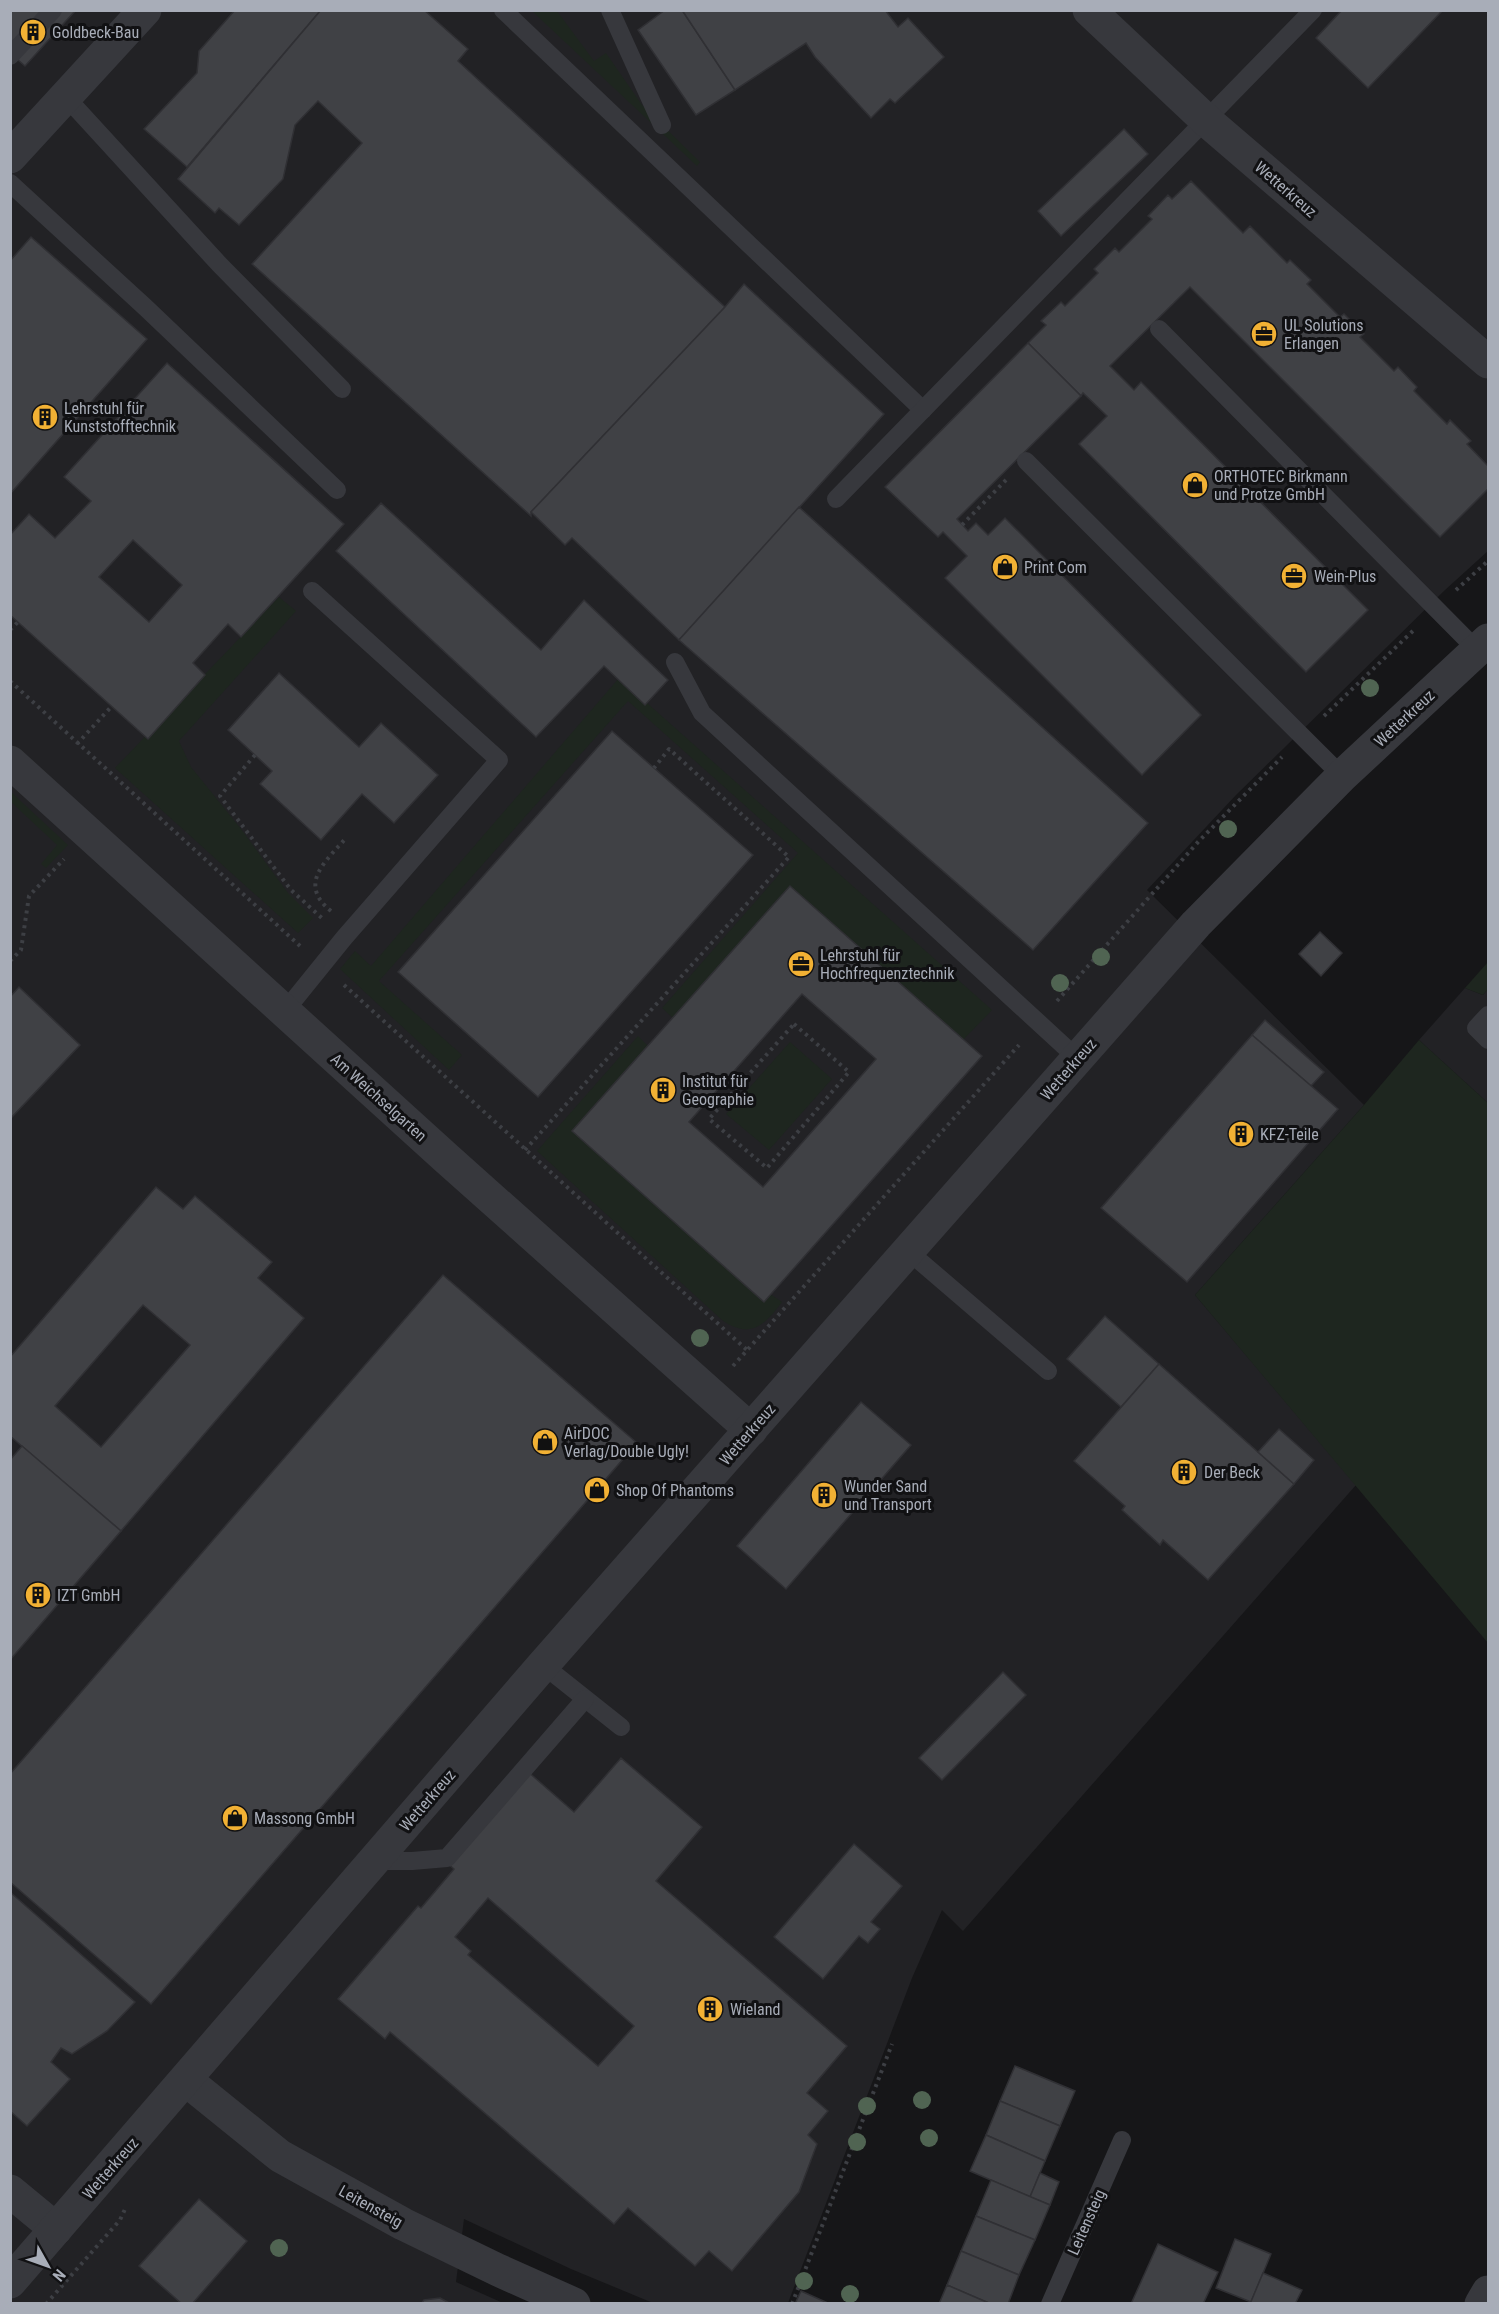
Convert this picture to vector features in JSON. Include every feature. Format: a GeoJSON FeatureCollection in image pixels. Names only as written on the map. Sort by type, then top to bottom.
{"type":"FeatureCollection","features":[{"type":"Feature","properties":{"kind":"street"},"geometry":{"type":"LineString","coordinates":[[10,157],[145,10]]}},
{"type":"Feature","properties":{"kind":"street","name":"Wetterkreuz"},"geometry":{"type":"LineString","coordinates":[[1089,10],[1207,121],[1488,362]]}},
{"type":"Feature","properties":{"kind":"street","name":"Wetterkreuz"},"geometry":{"type":"LineString","coordinates":[[10,2282],[543,1665],[1196,924],[1342,776],[1482,645]]}},
{"type":"Feature","properties":{"kind":"street","name":"Am Weichselgarten"},"geometry":{"type":"LineString","coordinates":[[10,762],[751,1430]]}},
{"type":"Feature","properties":{"kind":"street","name":"Leitensteig"},"geometry":{"type":"LineString","coordinates":[[186,2080],[280,2156],[403,2224],[574,2304]]}},
{"type":"Feature","properties":{"kind":"street"},"geometry":{"type":"LineString","coordinates":[[10,2191],[56,2229]]}},
{"type":"Feature","properties":{"kind":"street"},"geometry":{"type":"LineString","coordinates":[[1481,2304],[1488,2292]]}},
{"type":"Feature","properties":{"kind":"lane"},"geometry":{"type":"LineString","coordinates":[[10,56],[53,10]]}},
{"type":"Feature","properties":{"kind":"lane"},"geometry":{"type":"LineString","coordinates":[[503,10],[923,410]]}},
{"type":"Feature","properties":{"kind":"lane"},"geometry":{"type":"LineString","coordinates":[[610,10],[662,125]]}},
{"type":"Feature","properties":{"kind":"lane"},"geometry":{"type":"LineString","coordinates":[[836,499],[1313,10]]}},
{"type":"Feature","properties":{"kind":"lane"},"geometry":{"type":"LineString","coordinates":[[66,97],[219,264],[342,389]]}},
{"type":"Feature","properties":{"kind":"lane"},"geometry":{"type":"LineString","coordinates":[[10,183],[145,307],[337,490]]}},
{"type":"Feature","properties":{"kind":"lane"},"geometry":{"type":"LineString","coordinates":[[1159,329],[1436,608],[1482,645]]}},
{"type":"Feature","properties":{"kind":"lane"},"geometry":{"type":"LineString","coordinates":[[1026,461],[1342,776]]}},
{"type":"Feature","properties":{"kind":"lane"},"geometry":{"type":"LineString","coordinates":[[285,1011],[348,933],[499,760],[312,591]]}},
{"type":"Feature","properties":{"kind":"lane"},"geometry":{"type":"LineString","coordinates":[[675,662],[702,713],[1077,1058]]}},
{"type":"Feature","properties":{"kind":"lane"},"geometry":{"type":"LineString","coordinates":[[1488,1015],[1476,1028],[1488,1040]]}},
{"type":"Feature","properties":{"kind":"lane"},"geometry":{"type":"LineString","coordinates":[[908,1251],[1048,1371]]}},
{"type":"Feature","properties":{"kind":"lane"},"geometry":{"type":"LineString","coordinates":[[543,1665],[621,1727]]}},
{"type":"Feature","properties":{"kind":"lane"},"geometry":{"type":"LineString","coordinates":[[375,1861],[447,1858],[585,1699]]}},
{"type":"Feature","properties":{"kind":"lane","name":"Leitensteig"},"geometry":{"type":"LineString","coordinates":[[1050,2304],[1122,2139]]}},
{"type":"Feature","properties":{"kind":"path"},"geometry":{"type":"LineString","coordinates":[[962,525],[1026,461]]}},
{"type":"Feature","properties":{"kind":"path"},"geometry":{"type":"LineString","coordinates":[[709,1394],[1199,841],[1303,736],[1488,561]]}},
{"type":"Feature","properties":{"kind":"path"},"geometry":{"type":"LineString","coordinates":[[10,630],[18,622]]}},
{"type":"Feature","properties":{"kind":"path"},"geometry":{"type":"LineString","coordinates":[[10,681],[747,1350]]}},
{"type":"Feature","properties":{"kind":"path"},"geometry":{"type":"LineString","coordinates":[[77,744],[112,706]]}},
{"type":"Feature","properties":{"kind":"path"},"geometry":{"type":"LineString","coordinates":[[525,1150],[789,857],[669,749],[654,768]]}},
{"type":"Feature","properties":{"kind":"path"},"geometry":{"type":"LineString","coordinates":[[255,755],[220,796],[291,890],[348,933]]}},
{"type":"Feature","properties":{"kind":"path"},"geometry":{"type":"LineString","coordinates":[[346,838],[322,864],[315,884],[316,895],[322,904],[348,933]]}},
{"type":"Feature","properties":{"kind":"path"},"geometry":{"type":"LineString","coordinates":[[10,961],[21,950],[29,896],[65,858]]}},
{"type":"Feature","properties":{"kind":"path"},"geometry":{"type":"LineString","coordinates":[[794,1024],[849,1072],[766,1168],[709,1119],[732,1093],[794,1024]]}},
{"type":"Feature","properties":{"kind":"path"},"geometry":{"type":"LineString","coordinates":[[792,2304],[892,2044]]}},
{"type":"Feature","properties":{"kind":"shaded area"},"geometry":{"type":"Polygon","coordinates":[[[11,11],[1488,11],[1488,551],[1445,590],[1236,795],[1147,890],[1364,1105],[1195,1295],[1356,1485],[963,1931],[942,1910],[912,1978],[788,2303],[653,2303],[571,2269],[464,2219],[456,2282],[503,2303],[11,2304],[11,11]]]}},
{"type":"Feature","properties":{"kind":"shaded area"},"geometry":{"type":"Polygon","coordinates":[[[532,11],[557,11],[594,61],[606,53],[642,105],[700,162],[697,166],[532,11]]]}},
{"type":"Feature","properties":{"kind":"shaded area"},"geometry":{"type":"Polygon","coordinates":[[[279,597],[296,611],[179,741],[191,767],[288,893],[313,918],[298,933],[115,768],[279,597]]]}},
{"type":"Feature","properties":{"kind":"shaded area"},"geometry":{"type":"Polygon","coordinates":[[[619,678],[992,1010],[963,1040],[790,886],[673,1018],[662,1008],[798,853],[628,701],[379,981],[462,1055],[449,1070],[340,969],[355,951],[371,966],[619,678]]]}},
{"type":"Feature","properties":{"kind":"shaded area"},"geometry":{"type":"Polygon","coordinates":[[[11,792],[68,845],[46,868],[41,864],[57,845],[11,802],[11,792]]]}},
{"type":"Feature","properties":{"kind":"shaded area"},"geometry":{"type":"Polygon","coordinates":[[[1488,962],[1488,989],[1483,995],[1465,988],[1488,962]]]}},
{"type":"Feature","properties":{"kind":"shaded area"},"geometry":{"type":"Polygon","coordinates":[[[1465,988],[1483,995],[1488,989],[1488,1103],[1419,1040],[1465,988]]]}},
{"type":"Feature","properties":{"kind":"shaded area"},"geometry":{"type":"Polygon","coordinates":[[[638,1036],[648,1046],[572,1131],[764,1301],[770,1294],[782,1302],[763,1323],[756,1327],[741,1329],[722,1320],[537,1151],[638,1036]]]}},
{"type":"Feature","properties":{"kind":"shaded area"},"geometry":{"type":"Polygon","coordinates":[[[1419,1040],[1488,1103],[1488,1643],[1195,1295],[1419,1040]]]}},
{"type":"Feature","properties":{"kind":"shaded area"},"geometry":{"type":"Polygon","coordinates":[[[790,1042],[832,1079],[769,1150],[726,1114],[790,1042]]]}},
{"type":"Feature","properties":{"kind":"building","name":"Goldbeck-Bau"},"geometry":{"type":"Polygon","coordinates":[[[10,10],[75,11],[25,66],[10,53],[10,10]]]}},
{"type":"Feature","properties":{"kind":"building"},"geometry":{"type":"Polygon","coordinates":[[[235,10],[321,10],[187,167],[144,129],[197,73],[199,51],[235,10]]]}},
{"type":"Feature","properties":{"kind":"building"},"geometry":{"type":"Polygon","coordinates":[[[321,10],[424,10],[468,49],[458,61],[725,307],[531,512],[531,516],[252,264],[362,143],[318,101],[295,125],[283,179],[239,225],[219,208],[215,213],[178,179],[321,10]]]}},
{"type":"Feature","properties":{"kind":"building"},"geometry":{"type":"Polygon","coordinates":[[[665,10],[682,10],[735,90],[696,115],[638,30],[665,10]]]}},
{"type":"Feature","properties":{"kind":"building"},"geometry":{"type":"Polygon","coordinates":[[[682,10],[885,10],[898,27],[908,18],[944,57],[895,103],[890,99],[871,118],[815,57],[806,43],[735,90],[682,10]]]}},
{"type":"Feature","properties":{"kind":"building"},"geometry":{"type":"Polygon","coordinates":[[[1342,10],[1443,10],[1368,88],[1316,38],[1342,10]]]}},
{"type":"Feature","properties":{"kind":"building"},"geometry":{"type":"Polygon","coordinates":[[[1124,129],[1148,154],[1061,236],[1038,211],[1124,129]]]}},
{"type":"Feature","properties":{"kind":"building"},"geometry":{"type":"Polygon","coordinates":[[[1191,181],[1243,233],[1250,226],[1287,263],[1290,260],[1311,280],[1307,284],[1340,317],[1344,314],[1364,334],[1360,337],[1394,371],[1398,367],[1417,387],[1414,391],[1447,424],[1450,420],[1471,441],[1467,444],[1488,466],[1488,489],[1440,537],[1190,287],[1110,366],[1134,390],[1141,382],[1368,610],[1306,672],[1079,444],[1107,416],[1083,393],[1081,396],[1028,343],[1046,325],[1041,321],[1061,302],[1065,306],[1098,273],[1094,269],[1115,248],[1119,252],[1152,219],[1148,216],[1168,195],[1172,199],[1191,181]]]}},
{"type":"Feature","properties":{"kind":"building","name":"Lehrstuhl für Kunststofftechnik"},"geometry":{"type":"Polygon","coordinates":[[[31,237],[147,339],[10,494],[10,261],[31,237]]]}},
{"type":"Feature","properties":{"kind":"building"},"geometry":{"type":"Polygon","coordinates":[[[744,284],[884,414],[679,640],[572,538],[565,545],[531,512],[725,307],[744,284]]]}},
{"type":"Feature","properties":{"kind":"building","name":"Print Com"},"geometry":{"type":"Polygon","coordinates":[[[1028,343],[1081,396],[957,519],[968,531],[976,523],[988,535],[1005,518],[1201,715],[1142,775],[945,578],[967,556],[943,532],[938,537],[885,487],[1028,343]]]}},
{"type":"Feature","properties":{"kind":"building"},"geometry":{"type":"Polygon","coordinates":[[[167,363],[344,524],[241,637],[228,624],[193,663],[205,675],[148,739],[10,615],[10,535],[29,514],[55,538],[91,501],[64,477],[167,363]],[[133,540],[99,577],[149,622],[182,585],[133,540]]]}},
{"type":"Feature","properties":{"kind":"building"},"geometry":{"type":"Polygon","coordinates":[[[381,503],[541,650],[584,600],[668,680],[645,705],[604,666],[536,737],[336,551],[381,503]]]}},
{"type":"Feature","properties":{"kind":"building"},"geometry":{"type":"Polygon","coordinates":[[[799,507],[1148,823],[1033,950],[679,640],[799,507]]]}},
{"type":"Feature","properties":{"kind":"building"},"geometry":{"type":"Polygon","coordinates":[[[279,673],[359,747],[381,723],[438,775],[394,823],[362,794],[321,840],[260,784],[272,771],[228,730],[279,673]]]}},
{"type":"Feature","properties":{"kind":"building"},"geometry":{"type":"Polygon","coordinates":[[[612,731],[753,855],[538,1097],[398,972],[612,731]]]}},
{"type":"Feature","properties":{"kind":"building","name":"Institut für Geographie"},"geometry":{"type":"Polygon","coordinates":[[[790,886],[982,1056],[764,1302],[572,1131],[790,886]],[[802,994],[689,1122],[763,1187],[876,1059],[802,994]]]}},
{"type":"Feature","properties":{"kind":"building"},"geometry":{"type":"Polygon","coordinates":[[[1320,932],[1342,953],[1321,976],[1299,954],[1320,932]]]}},
{"type":"Feature","properties":{"kind":"building"},"geometry":{"type":"Polygon","coordinates":[[[19,987],[80,1045],[10,1119],[10,997],[19,987]]]}},
{"type":"Feature","properties":{"kind":"building"},"geometry":{"type":"Polygon","coordinates":[[[1265,1020],[1324,1072],[1311,1086],[1252,1035],[1265,1020]]]}},
{"type":"Feature","properties":{"kind":"building","name":"KFZ-Teile"},"geometry":{"type":"Polygon","coordinates":[[[1252,1035],[1338,1109],[1187,1282],[1101,1208],[1252,1035]]]}},
{"type":"Feature","properties":{"kind":"building"},"geometry":{"type":"Polygon","coordinates":[[[156,1187],[183,1209],[195,1196],[272,1262],[258,1278],[304,1318],[121,1531],[10,1436],[10,1357],[156,1187]],[[143,1305],[55,1406],[101,1447],[190,1345],[143,1305]]]}},
{"type":"Feature","properties":{"kind":"building"},"geometry":{"type":"Polygon","coordinates":[[[443,1275],[637,1443],[151,2004],[10,1882],[10,1774],[443,1275]]]}},
{"type":"Feature","properties":{"kind":"building"},"geometry":{"type":"Polygon","coordinates":[[[1105,1316],[1159,1364],[1121,1407],[1067,1359],[1105,1316]]]}},
{"type":"Feature","properties":{"kind":"building","name":"Der Beck"},"geometry":{"type":"Polygon","coordinates":[[[1159,1364],[1294,1484],[1208,1580],[1163,1540],[1160,1545],[1122,1510],[1125,1506],[1074,1461],[1159,1364]]]}},
{"type":"Feature","properties":{"kind":"building","name":"Wunder Sand und Transport"},"geometry":{"type":"Polygon","coordinates":[[[861,1402],[911,1445],[786,1589],[737,1546],[861,1402]]]}},
{"type":"Feature","properties":{"kind":"building"},"geometry":{"type":"Polygon","coordinates":[[[1279,1429],[1314,1460],[1294,1484],[1258,1452],[1279,1429]]]}},
{"type":"Feature","properties":{"kind":"building","name":"IZT GmbH"},"geometry":{"type":"Polygon","coordinates":[[[22,1446],[121,1531],[10,1660],[10,1460],[22,1446]]]}},
{"type":"Feature","properties":{"kind":"building"},"geometry":{"type":"Polygon","coordinates":[[[1003,1672],[1026,1695],[942,1780],[919,1758],[1003,1672]]]}},
{"type":"Feature","properties":{"kind":"building","name":"Wieland"},"geometry":{"type":"Polygon","coordinates":[[[621,1758],[702,1827],[656,1881],[847,2046],[807,2093],[828,2111],[808,2135],[817,2144],[799,2192],[732,2271],[709,2251],[695,2266],[628,2208],[614,2224],[390,2032],[385,2039],[338,1999],[418,1906],[421,1908],[454,1869],[446,1862],[526,1770],[574,1812],[621,1758]],[[488,1898],[455,1937],[471,1951],[468,1955],[598,2066],[634,2026],[488,1898]]]}},
{"type":"Feature","properties":{"kind":"building"},"geometry":{"type":"Polygon","coordinates":[[[854,1844],[902,1886],[871,1922],[880,1929],[868,1943],[859,1936],[823,1979],[774,1937],[854,1844]]]}},
{"type":"Feature","properties":{"kind":"building"},"geometry":{"type":"Polygon","coordinates":[[[10,1892],[135,2002],[107,2031],[72,2054],[61,2048],[51,2062],[70,2079],[27,2126],[10,2111],[10,1892]]]}},
{"type":"Feature","properties":{"kind":"building"},"geometry":{"type":"Polygon","coordinates":[[[1015,2066],[1075,2091],[1060,2126],[1000,2101],[1015,2066]]]}},
{"type":"Feature","properties":{"kind":"building"},"geometry":{"type":"Polygon","coordinates":[[[1000,2101],[1060,2126],[1045,2161],[986,2135],[1000,2101]]]}},
{"type":"Feature","properties":{"kind":"building"},"geometry":{"type":"Polygon","coordinates":[[[986,2135],[1045,2161],[1030,2197],[970,2171],[986,2135]]]}},
{"type":"Feature","properties":{"kind":"building"},"geometry":{"type":"Polygon","coordinates":[[[1040,2173],[1059,2182],[1050,2205],[1030,2197],[1040,2173]]]}},
{"type":"Feature","properties":{"kind":"building"},"geometry":{"type":"Polygon","coordinates":[[[991,2180],[1050,2205],[1035,2240],[976,2216],[991,2180]]]}},
{"type":"Feature","properties":{"kind":"building"},"geometry":{"type":"Polygon","coordinates":[[[199,2199],[247,2241],[192,2304],[182,2304],[139,2266],[199,2199]]]}},
{"type":"Feature","properties":{"kind":"building"},"geometry":{"type":"Polygon","coordinates":[[[976,2216],[1035,2240],[1019,2275],[961,2251],[976,2216]]]}},
{"type":"Feature","properties":{"kind":"building"},"geometry":{"type":"Polygon","coordinates":[[[1235,2239],[1271,2254],[1251,2302],[1216,2288],[1235,2239]]]}},
{"type":"Feature","properties":{"kind":"building"},"geometry":{"type":"Polygon","coordinates":[[[1158,2244],[1218,2272],[1203,2304],[1131,2304],[1158,2244]]]}},
{"type":"Feature","properties":{"kind":"building"},"geometry":{"type":"Polygon","coordinates":[[[961,2251],[1019,2275],[1008,2304],[991,2304],[947,2285],[961,2251]]]}},
{"type":"Feature","properties":{"kind":"building"},"geometry":{"type":"Polygon","coordinates":[[[1263,2273],[1302,2290],[1295,2304],[1250,2304],[1263,2273]]]}},
{"type":"Feature","properties":{"kind":"building"},"geometry":{"type":"Polygon","coordinates":[[[947,2285],[991,2304],[939,2304],[947,2285]]]}},
{"type":"Feature","properties":{"kind":"building"},"geometry":{"type":"Polygon","coordinates":[[[801,2291],[830,2304],[795,2304],[801,2291]]]}},
{"type":"Feature","properties":{"kind":"building"},"geometry":{"type":"Polygon","coordinates":[[[440,2298],[451,2304],[421,2304],[424,2300],[440,2298]]]}},
{"type":"Feature","properties":{"kind":"place","name":"Goldbeck-Bau"},"geometry":{"type":"Point","coordinates":[33,32]}},
{"type":"Feature","properties":{"kind":"place","name":"UL Solutions Erlangen"},"geometry":{"type":"Point","coordinates":[1264,334]}},
{"type":"Feature","properties":{"kind":"place","name":"Lehrstuhl für Kunststofftechnik"},"geometry":{"type":"Point","coordinates":[45,417]}},
{"type":"Feature","properties":{"kind":"place","name":"ORTHOTEC Birkmann und Protze GmbH"},"geometry":{"type":"Point","coordinates":[1195,485]}},
{"type":"Feature","properties":{"kind":"place","name":"Print Com"},"geometry":{"type":"Point","coordinates":[1005,567]}},
{"type":"Feature","properties":{"kind":"place","name":"Wein-Plus"},"geometry":{"type":"Point","coordinates":[1294,576]}},
{"type":"Feature","properties":{"kind":"place","name":"Lehrstuhl für Hochfrequenztechnik"},"geometry":{"type":"Point","coordinates":[801,964]}},
{"type":"Feature","properties":{"kind":"place","name":"Institut für Geographie"},"geometry":{"type":"Point","coordinates":[663,1090]}},
{"type":"Feature","properties":{"kind":"place","name":"KFZ-Teile"},"geometry":{"type":"Point","coordinates":[1241,1134]}},
{"type":"Feature","properties":{"kind":"place","name":"AirDOC Verlag/Double Ugly!"},"geometry":{"type":"Point","coordinates":[545,1442]}},
{"type":"Feature","properties":{"kind":"place","name":"Der Beck"},"geometry":{"type":"Point","coordinates":[1184,1472]}},
{"type":"Feature","properties":{"kind":"place","name":"Shop Of Phantoms"},"geometry":{"type":"Point","coordinates":[597,1490]}},
{"type":"Feature","properties":{"kind":"place","name":"Wunder Sand und Transport"},"geometry":{"type":"Point","coordinates":[824,1495]}},
{"type":"Feature","properties":{"kind":"place","name":"IZT GmbH"},"geometry":{"type":"Point","coordinates":[38,1595]}},
{"type":"Feature","properties":{"kind":"place","name":"Massong GmbH"},"geometry":{"type":"Point","coordinates":[235,1818]}},
{"type":"Feature","properties":{"kind":"place","name":"Wieland"},"geometry":{"type":"Point","coordinates":[710,2009]}}]}
